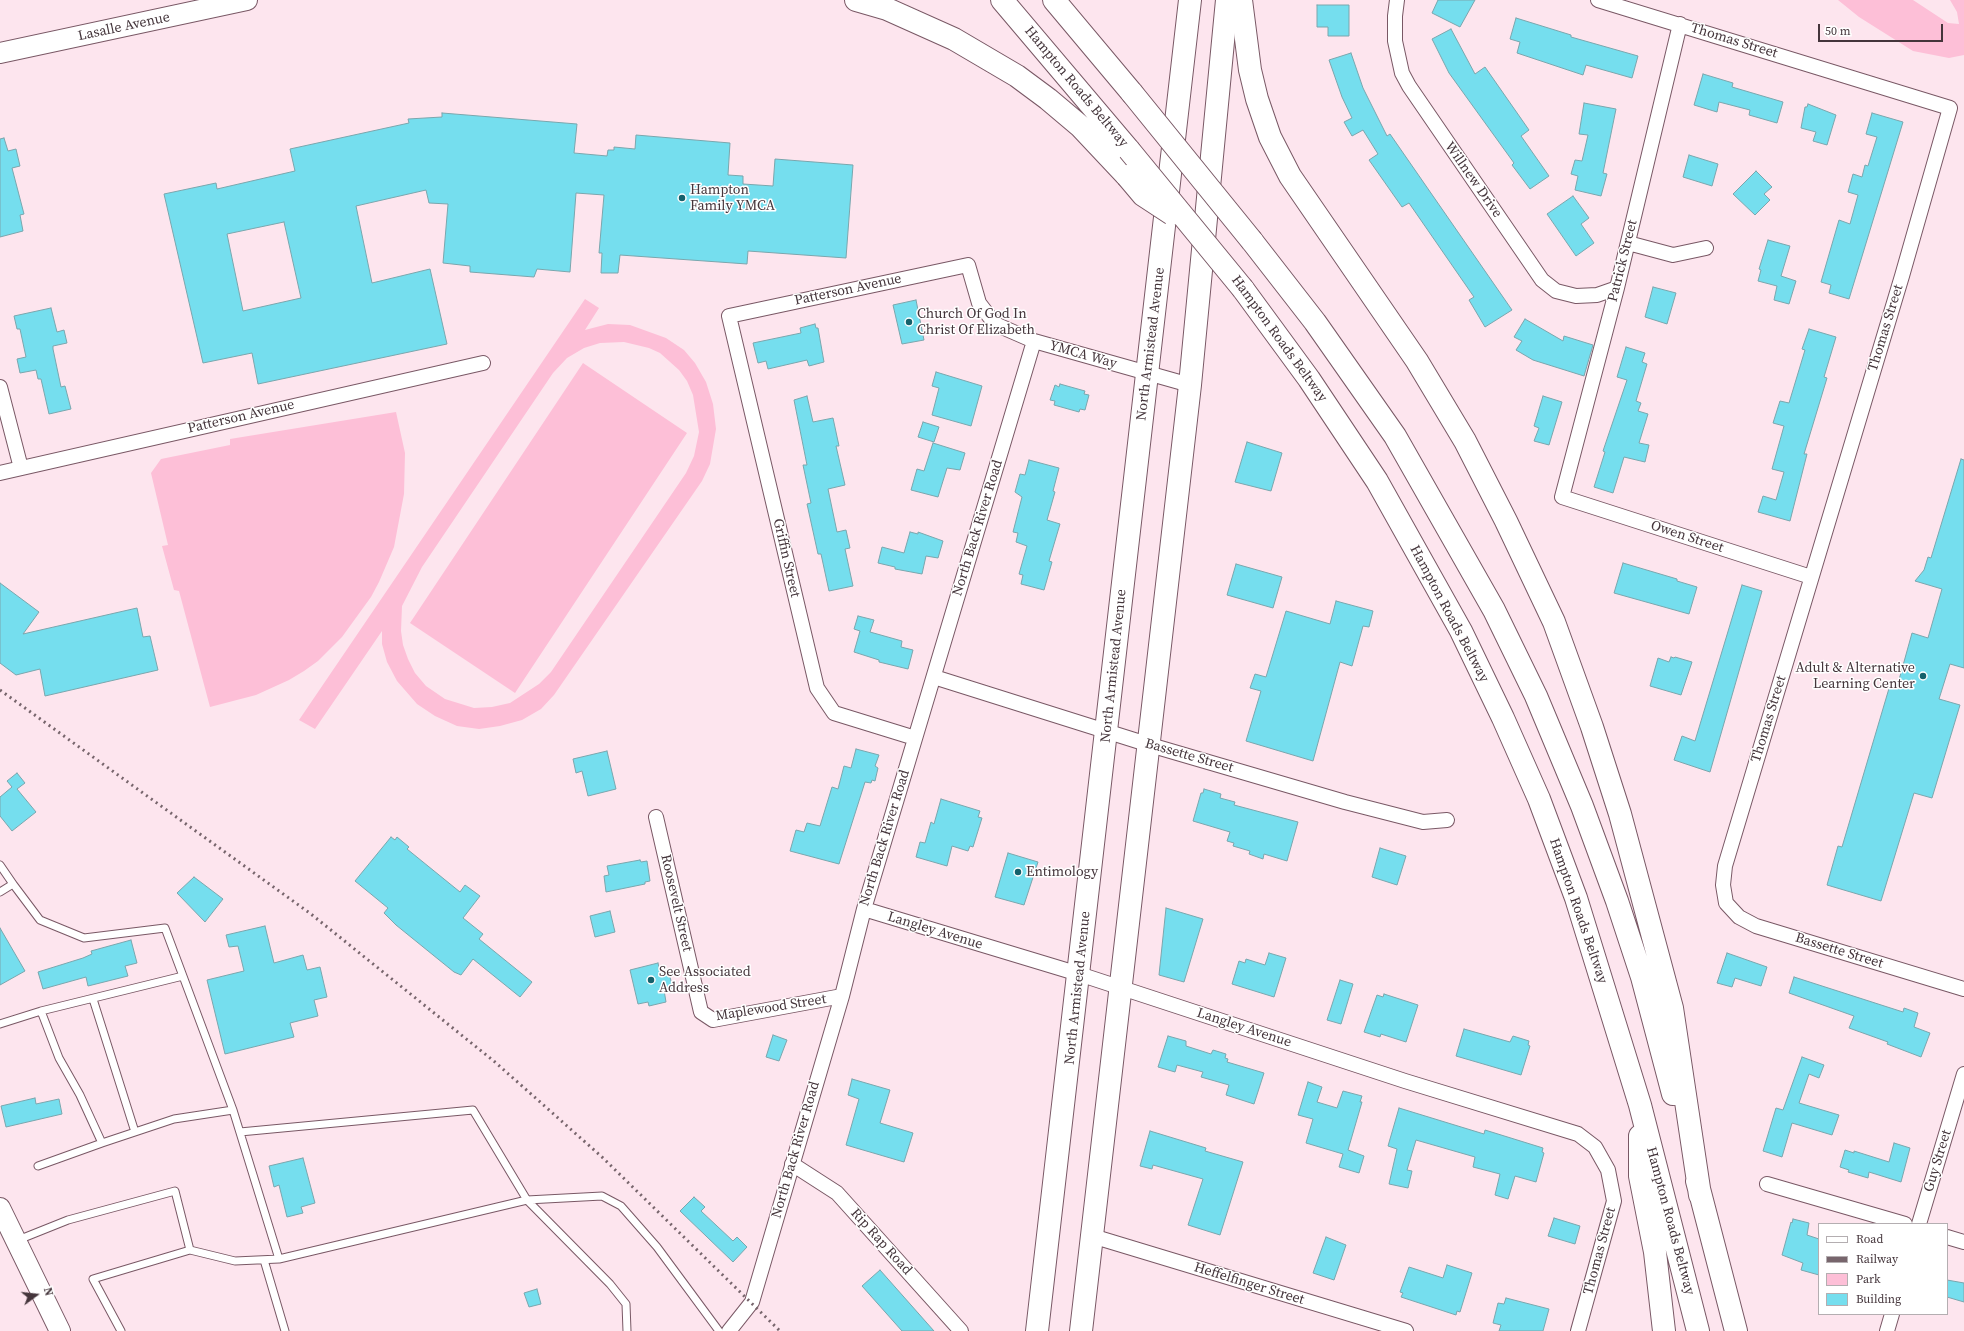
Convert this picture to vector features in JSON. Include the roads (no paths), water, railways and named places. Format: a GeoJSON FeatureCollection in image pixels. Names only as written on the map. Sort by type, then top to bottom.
{"type":"FeatureCollection","features":[{"type":"Feature","properties":{"kind":"main road","name":"Lasalle Avenue"},"geometry":{"type":"LineString","coordinates":[[1,49],[247,0]]}},
{"type":"Feature","properties":{"kind":"main road"},"geometry":{"type":"LineString","coordinates":[[856,0],[887,9],[954,39],[1017,76],[1048,99],[1080,126],[1143,194],[1194,230]]}},
{"type":"Feature","properties":{"kind":"main road","name":"Hampton Roads Beltway"},"geometry":{"type":"LineString","coordinates":[[1002,0],[1129,150],[1243,289],[1344,430],[1376,481],[1461,631],[1503,718],[1541,806],[1576,898],[1640,1105],[1698,1331]]}},
{"type":"Feature","properties":{"kind":"main road"},"geometry":{"type":"LineString","coordinates":[[1054,0],[1132,93],[1252,241],[1315,322],[1394,436],[1452,533],[1494,610],[1536,696],[1582,806],[1617,901],[1642,977],[1736,1331]]}},
{"type":"Feature","properties":{"kind":"main road"},"geometry":{"type":"LineString","coordinates":[[1185,0],[1187,25]]}},
{"type":"Feature","properties":{"kind":"main road","name":"North Armistead Avenue"},"geometry":{"type":"LineString","coordinates":[[1037,1331],[1190,0]]}},
{"type":"Feature","properties":{"kind":"main road"},"geometry":{"type":"LineString","coordinates":[[1081,1331],[1150,745],[1190,385],[1227,0]]}},
{"type":"Feature","properties":{"kind":"main road"},"geometry":{"type":"LineString","coordinates":[[1241,0],[1250,70],[1256,99],[1270,137],[1290,176],[1417,361],[1461,434],[1506,520],[1554,622],[1592,727],[1620,814],[1648,912],[1672,1008],[1700,1195]]}},
{"type":"Feature","properties":{"kind":"main road"},"geometry":{"type":"LineString","coordinates":[[1640,1105],[1640,1176],[1656,1252],[1664,1331]]}},
{"type":"Feature","properties":{"kind":"main road"},"geometry":{"type":"LineString","coordinates":[[0,1208],[60,1331]]}},
{"type":"Feature","properties":{"kind":"street","name":"Willnew Drive"},"geometry":{"type":"LineString","coordinates":[[1397,0],[1394,16],[1395,41],[1402,73],[1408,86],[1542,280],[1556,291],[1576,296],[1597,295],[1617,288]]}},
{"type":"Feature","properties":{"kind":"street","name":"Thomas Street"},"geometry":{"type":"LineString","coordinates":[[1598,0],[1950,108],[1725,866],[1723,885],[1726,902]]}},
{"type":"Feature","properties":{"kind":"street","name":"Patrick Street"},"geometry":{"type":"LineString","coordinates":[[1562,497],[1617,288],[1680,24]]}},
{"type":"Feature","properties":{"kind":"street"},"geometry":{"type":"LineString","coordinates":[[1628,243],[1673,255],[1706,248]]}},
{"type":"Feature","properties":{"kind":"street","name":"YMCA Way"},"geometry":{"type":"LineString","coordinates":[[968,265],[979,303],[995,324],[1034,341],[1190,385]]}},
{"type":"Feature","properties":{"kind":"street","name":"Patterson Avenue"},"geometry":{"type":"LineString","coordinates":[[728,316],[968,265]]}},
{"type":"Feature","properties":{"kind":"street","name":"Griffin Street"},"geometry":{"type":"LineString","coordinates":[[728,316],[817,688],[834,712],[915,738]]}},
{"type":"Feature","properties":{"kind":"street","name":"North Back River Road"},"geometry":{"type":"LineString","coordinates":[[729,1331],[752,1302],[842,996],[864,909],[1034,341]]}},
{"type":"Feature","properties":{"kind":"street","name":"Patterson Avenue"},"geometry":{"type":"LineString","coordinates":[[0,473],[483,363]]}},
{"type":"Feature","properties":{"kind":"street"},"geometry":{"type":"LineString","coordinates":[[0,387],[21,468]]}},
{"type":"Feature","properties":{"kind":"street","name":"Owen Street"},"geometry":{"type":"LineString","coordinates":[[1562,497],[1811,577]]}},
{"type":"Feature","properties":{"kind":"street","name":"Bassette Street"},"geometry":{"type":"LineString","coordinates":[[934,677],[1150,745],[1345,802],[1423,822],[1447,820]]}},
{"type":"Feature","properties":{"kind":"street","name":"Roosevelt Street"},"geometry":{"type":"LineString","coordinates":[[656,817],[700,1012]]}},
{"type":"Feature","properties":{"kind":"street","name":"Bassette Street"},"geometry":{"type":"LineString","coordinates":[[1726,902],[1738,917],[1756,926],[1962,988]]}},
{"type":"Feature","properties":{"kind":"street","name":"Langley Avenue"},"geometry":{"type":"LineString","coordinates":[[864,909],[1079,974],[1405,1081],[1578,1134],[1595,1147],[1608,1170]]}},
{"type":"Feature","properties":{"kind":"street","name":"Maplewood Street"},"geometry":{"type":"LineString","coordinates":[[700,1012],[713,1020],[842,996]]}},
{"type":"Feature","properties":{"kind":"street","name":"Guy Street"},"geometry":{"type":"LineString","coordinates":[[1919,1223],[1964,1074]]}},
{"type":"Feature","properties":{"kind":"street","name":"Rip Rap Road"},"geometry":{"type":"LineString","coordinates":[[792,1164],[837,1193],[961,1331]]}},
{"type":"Feature","properties":{"kind":"street","name":"Thomas Street"},"geometry":{"type":"LineString","coordinates":[[1578,1331],[1614,1201],[1608,1170]]}},
{"type":"Feature","properties":{"kind":"street"},"geometry":{"type":"LineString","coordinates":[[1767,1184],[1901,1223]]}},
{"type":"Feature","properties":{"kind":"street","name":"Heffelfinger Street"},"geometry":{"type":"LineString","coordinates":[[1092,1236],[1406,1331]]}},
{"type":"Feature","properties":{"kind":"street"},"geometry":{"type":"LineString","coordinates":[[1948,1237],[1964,1242]]}},
{"type":"Feature","properties":{"kind":"street"},"geometry":{"type":"LineString","coordinates":[[1887,1331],[1892,1315]]}},
{"type":"Feature","properties":{"kind":"lane"},"geometry":{"type":"LineString","coordinates":[[0,865],[40,920],[84,938],[165,928],[233,1110],[279,1259]]}},
{"type":"Feature","properties":{"kind":"lane"},"geometry":{"type":"LineString","coordinates":[[0,892],[13,884]]}},
{"type":"Feature","properties":{"kind":"lane"},"geometry":{"type":"LineString","coordinates":[[0,1024],[41,1011],[183,976]]}},
{"type":"Feature","properties":{"kind":"lane"},"geometry":{"type":"LineString","coordinates":[[93,998],[134,1132]]}},
{"type":"Feature","properties":{"kind":"lane"},"geometry":{"type":"LineString","coordinates":[[41,1011],[59,1058],[80,1095],[102,1143]]}},
{"type":"Feature","properties":{"kind":"lane"},"geometry":{"type":"LineString","coordinates":[[38,1166],[174,1119],[233,1110]]}},
{"type":"Feature","properties":{"kind":"lane"},"geometry":{"type":"LineString","coordinates":[[240,1132],[473,1110],[527,1200],[610,1284],[626,1304],[627,1331]]}},
{"type":"Feature","properties":{"kind":"lane"},"geometry":{"type":"LineString","coordinates":[[16,1241],[68,1220],[176,1191],[190,1250]]}},
{"type":"Feature","properties":{"kind":"lane"},"geometry":{"type":"LineString","coordinates":[[122,1331],[93,1279],[190,1250],[235,1261],[279,1259],[527,1200],[602,1196],[621,1206],[657,1247],[719,1331]]}},
{"type":"Feature","properties":{"kind":"lane"},"geometry":{"type":"LineString","coordinates":[[264,1260],[285,1331]]}},
{"type":"Feature","properties":{"kind":"railway"},"geometry":{"type":"LineString","coordinates":[[0,690],[311,914],[495,1062],[602,1157],[780,1331]]}},
{"type":"Feature","properties":{"kind":"place","name":"Hampton Family YMCA"},"geometry":{"type":"Point","coordinates":[682,198]}},
{"type":"Feature","properties":{"kind":"place","name":"Church Of God In Christ Of Elizabeth"},"geometry":{"type":"Point","coordinates":[909,322]}},
{"type":"Feature","properties":{"kind":"place","name":"Adult & Alternative Learning Center"},"geometry":{"type":"Point","coordinates":[1923,676]}},
{"type":"Feature","properties":{"kind":"place","name":"Entimology"},"geometry":{"type":"Point","coordinates":[1018,872]}},
{"type":"Feature","properties":{"kind":"place","name":"See Associated Address"},"geometry":{"type":"Point","coordinates":[651,980]}}]}
